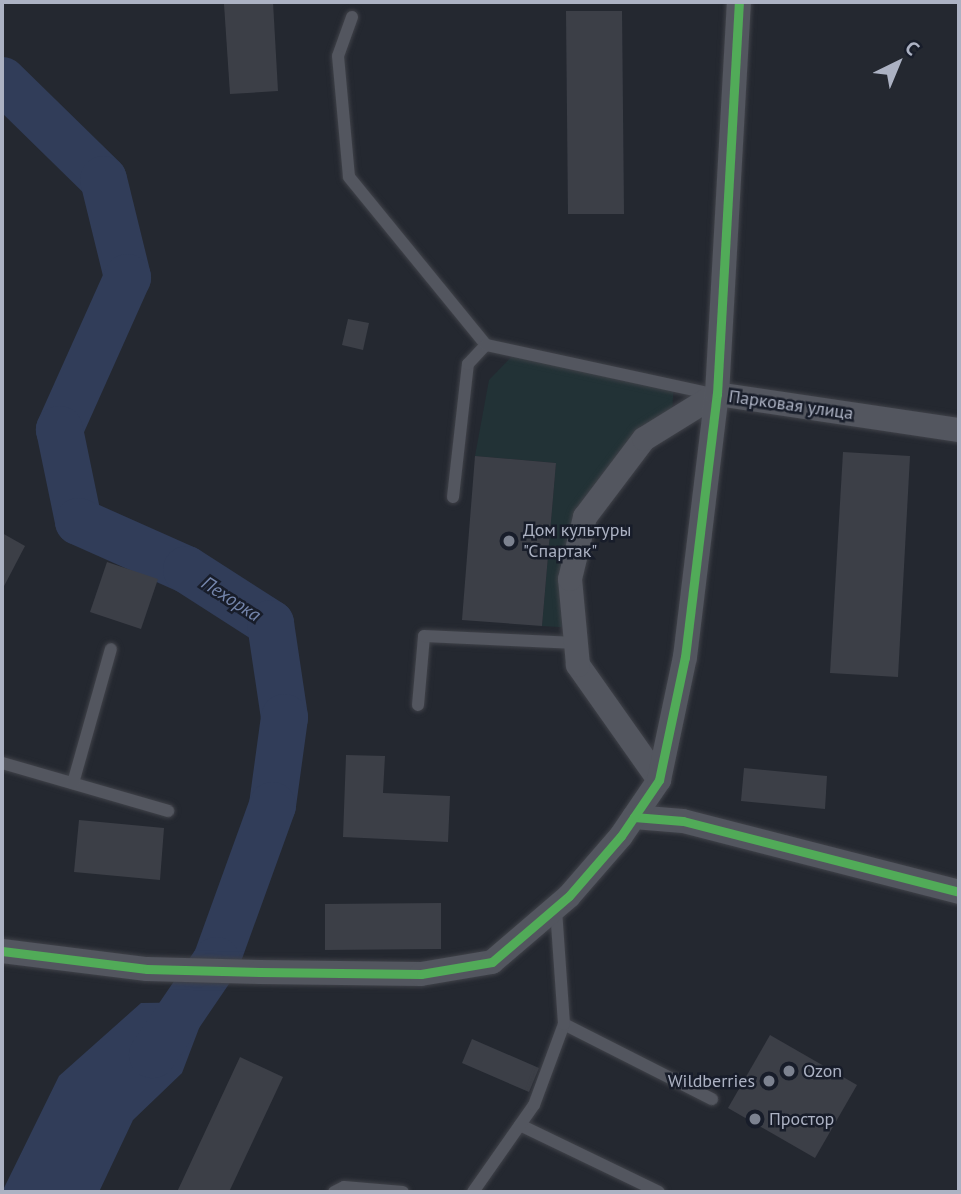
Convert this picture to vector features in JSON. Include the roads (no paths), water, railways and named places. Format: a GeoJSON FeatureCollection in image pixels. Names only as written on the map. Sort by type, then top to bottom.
{"type":"FeatureCollection","features":[{"type":"Feature","properties":{"kind":"street"},"geometry":{"type":"LineString","coordinates":[[2,951],[146,969],[260,972],[422,974],[492,962],[556,908],[634,817],[659,780],[685,657],[717,394],[739,2]]}},
{"type":"Feature","properties":{"kind":"street","name":"Парковая улица"},"geometry":{"type":"LineString","coordinates":[[659,780],[578,665],[570,579],[585,517],[644,439],[717,394],[959,430]]}},
{"type":"Feature","properties":{"kind":"street"},"geometry":{"type":"LineString","coordinates":[[634,817],[683,821],[959,892]]}},
{"type":"Feature","properties":{"kind":"lane"},"geometry":{"type":"LineString","coordinates":[[352,17],[338,56],[349,177],[486,345],[717,394]]}},
{"type":"Feature","properties":{"kind":"lane"},"geometry":{"type":"LineString","coordinates":[[453,497],[468,364],[486,345]]}},
{"type":"Feature","properties":{"kind":"lane"},"geometry":{"type":"LineString","coordinates":[[418,705],[424,636],[576,643]]}},
{"type":"Feature","properties":{"kind":"lane"},"geometry":{"type":"LineString","coordinates":[[73,783],[111,649]]}},
{"type":"Feature","properties":{"kind":"lane"},"geometry":{"type":"LineString","coordinates":[[2,763],[168,811]]}},
{"type":"Feature","properties":{"kind":"lane"},"geometry":{"type":"LineString","coordinates":[[473,1192],[520,1125],[564,1024],[556,908]]}},
{"type":"Feature","properties":{"kind":"lane"},"geometry":{"type":"LineString","coordinates":[[564,1024],[712,1099]]}},
{"type":"Feature","properties":{"kind":"lane"},"geometry":{"type":"LineString","coordinates":[[520,1125],[660,1192]]}},
{"type":"Feature","properties":{"kind":"lane"},"geometry":{"type":"LineString","coordinates":[[334,1192],[344,1187],[403,1192]]}},
{"type":"Feature","properties":{"kind":"water"},"geometry":{"type":"Polygon","coordinates":[[[209,1002],[182,1073],[133,1120],[99,1192],[2,1192],[59,1076],[141,1003],[209,1002]]]}},
{"type":"Feature","properties":{"kind":"waterway","name":"Пехорка"},"geometry":{"type":"LineString","coordinates":[[2,80],[103,179],[127,277],[59,429],[78,521],[186,569],[270,623],[284,717],[272,805],[216,960],[152,1054]]}},
{"type":"Feature","properties":{"kind":"place","name":"Дом культуры \"Спартак\""},"geometry":{"type":"Point","coordinates":[509,541]}},
{"type":"Feature","properties":{"kind":"place","name":"Ozon"},"geometry":{"type":"Point","coordinates":[789,1071]}},
{"type":"Feature","properties":{"kind":"place","name":"Wildberries"},"geometry":{"type":"Point","coordinates":[769,1081]}},
{"type":"Feature","properties":{"kind":"place","name":"Простор"},"geometry":{"type":"Point","coordinates":[755,1119]}}]}
